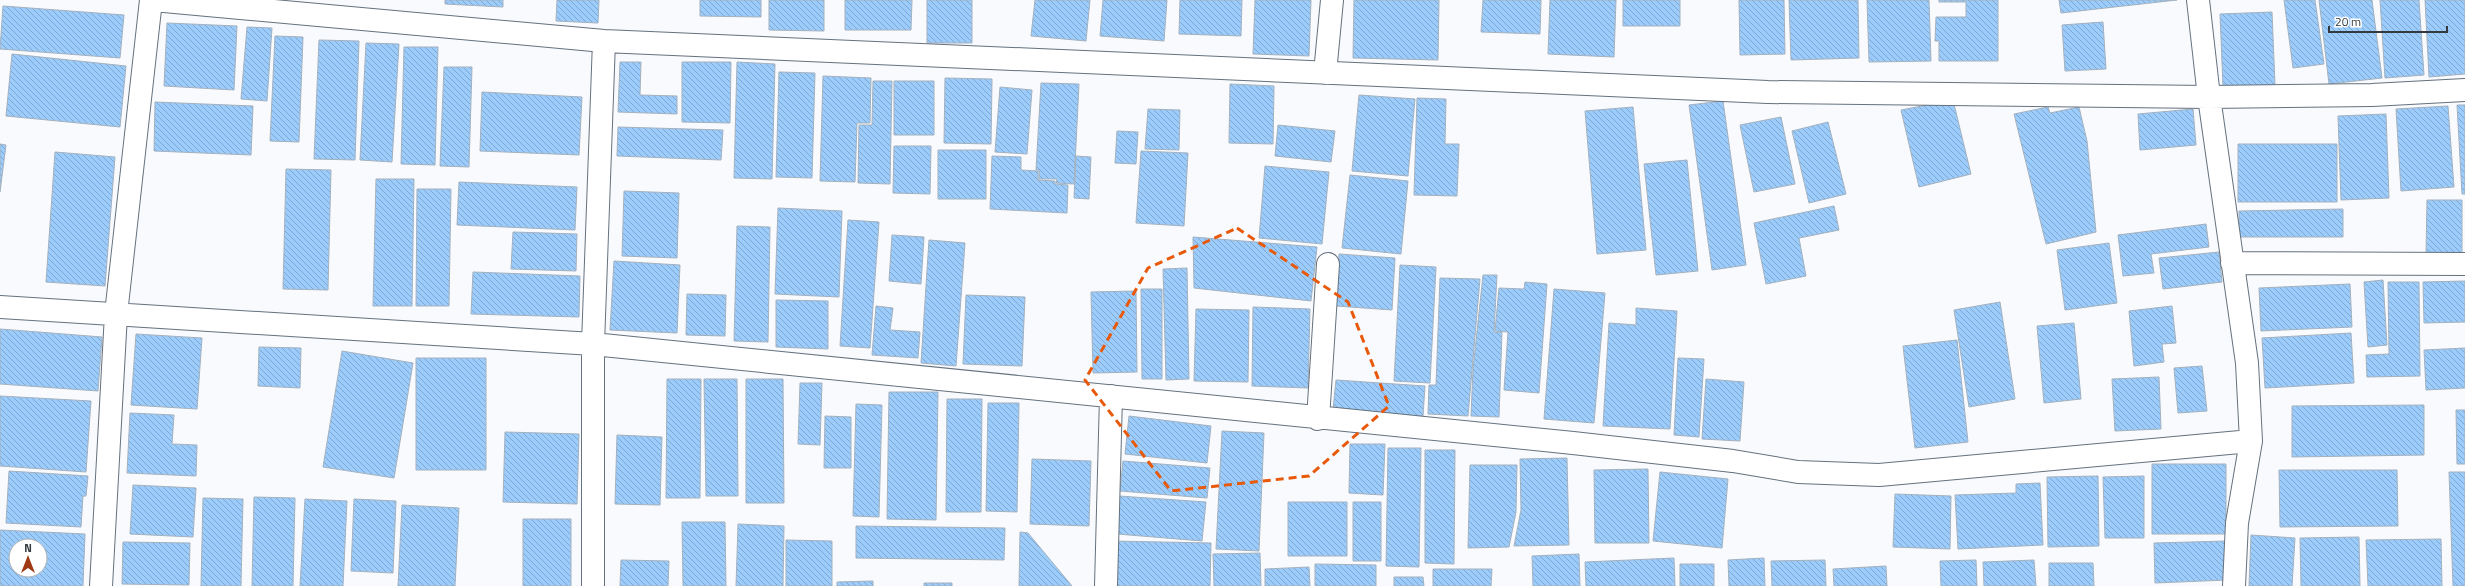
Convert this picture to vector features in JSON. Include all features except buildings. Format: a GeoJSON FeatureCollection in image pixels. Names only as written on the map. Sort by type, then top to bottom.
{"type":"FeatureCollection","features":[{"type":"Feature","properties":{"kind":"street"},"geometry":{"type":"LineString","coordinates":[[101,586],[116,314],[152,0],[604,42],[1768,92],[2209,97],[2372,96],[2465,90]]}},
{"type":"Feature","properties":{"kind":"street"},"geometry":{"type":"LineString","coordinates":[[1325,73],[1332,0]]}},
{"type":"Feature","properties":{"kind":"street"},"geometry":{"type":"LineString","coordinates":[[2198,0],[2209,97],[2247,363],[2251,441],[2237,522],[2234,586]]}},
{"type":"Feature","properties":{"kind":"street"},"geometry":{"type":"LineString","coordinates":[[593,586],[593,344],[604,42]]}},
{"type":"Feature","properties":{"kind":"street"},"geometry":{"type":"LineString","coordinates":[[2232,263],[2465,264]]}},
{"type":"Feature","properties":{"kind":"street"},"geometry":{"type":"LineString","coordinates":[[1318,419],[1328,264]]}},
{"type":"Feature","properties":{"kind":"street"},"geometry":{"type":"LineString","coordinates":[[0,307],[593,344],[1111,396],[1318,419],[1573,443],[1733,461],[1798,472],[1833,475],[1879,475],[2251,441]]}},
{"type":"Feature","properties":{"kind":"street"},"geometry":{"type":"LineString","coordinates":[[1106,586],[1111,396]]}},
{"type":"Feature","properties":{"kind":"highlighted area"},"geometry":{"type":"Polygon","coordinates":[[[1237,228],[1348,302],[1389,406],[1309,476],[1171,491],[1085,380],[1148,268],[1237,228]]]}}]}
